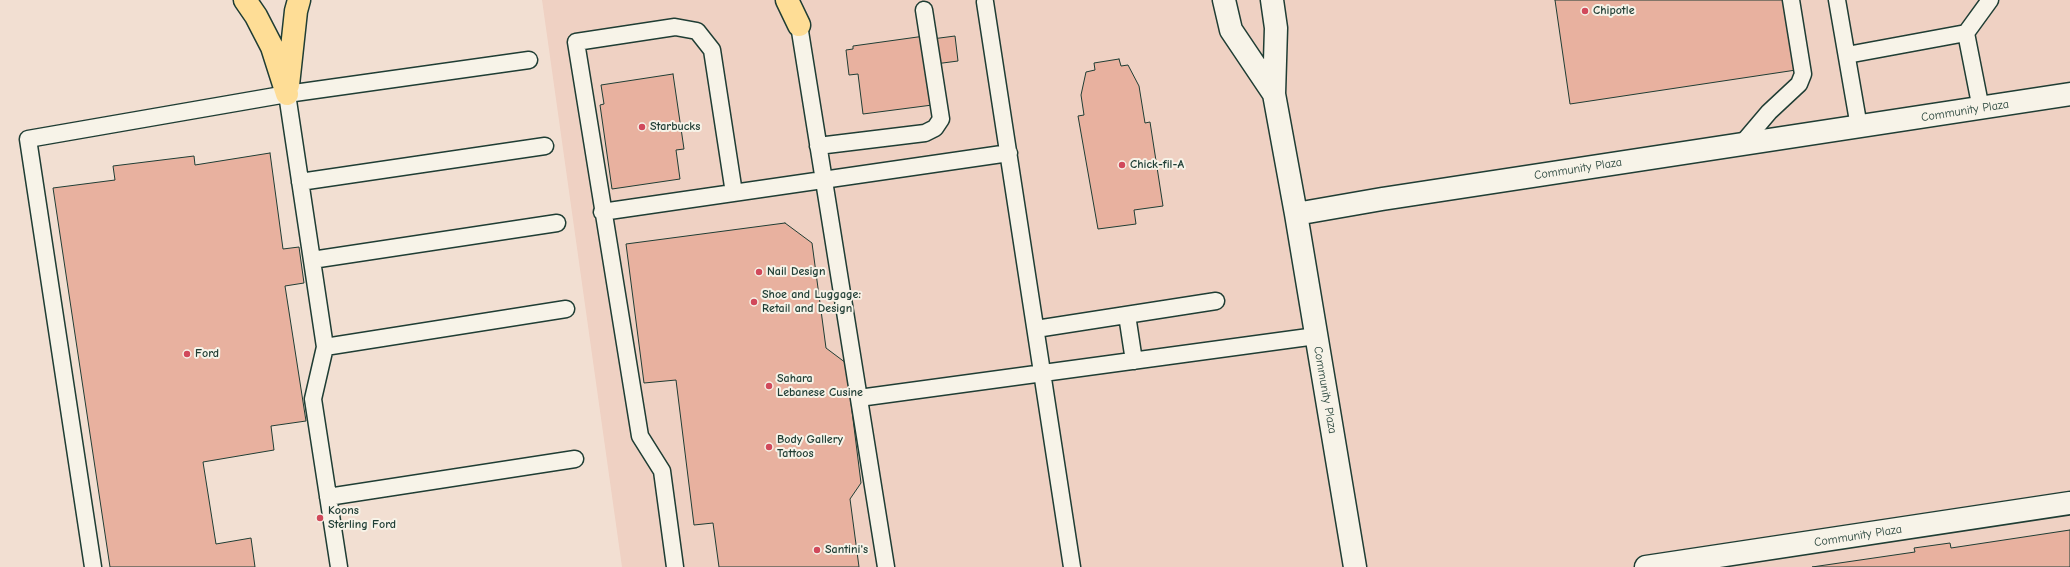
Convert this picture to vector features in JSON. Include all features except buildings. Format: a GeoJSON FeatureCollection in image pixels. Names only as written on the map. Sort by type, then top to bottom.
{"type":"FeatureCollection","features":[{"type":"Feature","properties":{"kind":"highway"},"geometry":{"type":"LineString","coordinates":[[245,0],[256,16],[272,47],[287,94]]}},
{"type":"Feature","properties":{"kind":"highway"},"geometry":{"type":"LineString","coordinates":[[287,94],[296,11],[299,0]]}},
{"type":"Feature","properties":{"kind":"highway"},"geometry":{"type":"LineString","coordinates":[[787,0],[799,25]]}},
{"type":"Feature","properties":{"kind":"street","name":"Community Plaza"},"geometry":{"type":"LineString","coordinates":[[1224,0],[1231,30],[1274,94]]}},
{"type":"Feature","properties":{"kind":"street","name":"Community Plaza"},"geometry":{"type":"LineString","coordinates":[[1272,0],[1276,28],[1274,94],[1296,214],[1355,567]]}},
{"type":"Feature","properties":{"kind":"street","name":"Community Plaza"},"geometry":{"type":"LineString","coordinates":[[1296,214],[1382,199],[1981,109],[2070,94]]}},
{"type":"Feature","properties":{"kind":"street","name":"Community Plaza"},"geometry":{"type":"LineString","coordinates":[[1646,567],[2070,503]]}},
{"type":"Feature","properties":{"kind":"lane"},"geometry":{"type":"LineString","coordinates":[[1741,145],[1769,112],[1799,84],[1803,74],[1791,0]]}},
{"type":"Feature","properties":{"kind":"lane"},"geometry":{"type":"LineString","coordinates":[[1838,0],[1859,127]]}},
{"type":"Feature","properties":{"kind":"lane"},"geometry":{"type":"LineString","coordinates":[[1847,55],[1966,33],[1990,0]]}},
{"type":"Feature","properties":{"kind":"lane"},"geometry":{"type":"LineString","coordinates":[[985,2],[1072,567]]}},
{"type":"Feature","properties":{"kind":"lane"},"geometry":{"type":"LineString","coordinates":[[818,146],[926,133],[935,128],[941,119],[924,10]]}},
{"type":"Feature","properties":{"kind":"lane"},"geometry":{"type":"LineString","coordinates":[[799,25],[886,567]]}},
{"type":"Feature","properties":{"kind":"lane"},"geometry":{"type":"LineString","coordinates":[[675,567],[662,471],[640,436],[602,212],[576,42],[674,26],[697,31],[712,50],[734,193]]}},
{"type":"Feature","properties":{"kind":"lane"},"geometry":{"type":"LineString","coordinates":[[1966,33],[1981,109]]}},
{"type":"Feature","properties":{"kind":"lane"},"geometry":{"type":"LineString","coordinates":[[93,567],[28,139],[287,94],[529,60]]}},
{"type":"Feature","properties":{"kind":"lane"},"geometry":{"type":"LineString","coordinates":[[287,94],[325,347],[313,399],[339,567]]}},
{"type":"Feature","properties":{"kind":"lane"},"geometry":{"type":"LineString","coordinates":[[300,182],[545,146]]}},
{"type":"Feature","properties":{"kind":"lane"},"geometry":{"type":"LineString","coordinates":[[602,212],[1009,153]]}},
{"type":"Feature","properties":{"kind":"lane"},"geometry":{"type":"LineString","coordinates":[[312,260],[557,223]]}},
{"type":"Feature","properties":{"kind":"lane"},"geometry":{"type":"LineString","coordinates":[[1036,329],[1216,301]]}},
{"type":"Feature","properties":{"kind":"lane"},"geometry":{"type":"LineString","coordinates":[[325,347],[566,309]]}},
{"type":"Feature","properties":{"kind":"lane"},"geometry":{"type":"LineString","coordinates":[[1127,315],[1134,361]]}},
{"type":"Feature","properties":{"kind":"lane"},"geometry":{"type":"LineString","coordinates":[[859,398],[1316,336]]}},
{"type":"Feature","properties":{"kind":"lane"},"geometry":{"type":"LineString","coordinates":[[328,497],[575,458]]}},
{"type":"Feature","properties":{"kind":"shaded area"},"geometry":{"type":"Polygon","coordinates":[[[542,0],[2070,0],[2070,567],[622,567],[542,0]]]}},
{"type":"Feature","properties":{"kind":"place","name":"Chipotle"},"geometry":{"type":"Point","coordinates":[1585,11]}},
{"type":"Feature","properties":{"kind":"place","name":"Starbucks"},"geometry":{"type":"Point","coordinates":[642,127]}},
{"type":"Feature","properties":{"kind":"place","name":"Chick-fil-A"},"geometry":{"type":"Point","coordinates":[1122,165]}},
{"type":"Feature","properties":{"kind":"place","name":"Nail Design"},"geometry":{"type":"Point","coordinates":[759,272]}},
{"type":"Feature","properties":{"kind":"place","name":"Shoe and Luggage: Retail and Design"},"geometry":{"type":"Point","coordinates":[754,302]}},
{"type":"Feature","properties":{"kind":"place","name":"Ford"},"geometry":{"type":"Point","coordinates":[187,354]}},
{"type":"Feature","properties":{"kind":"place","name":"Sahara Lebanese Cusine"},"geometry":{"type":"Point","coordinates":[769,386]}},
{"type":"Feature","properties":{"kind":"place","name":"Body Gallery Tattoos"},"geometry":{"type":"Point","coordinates":[769,447]}},
{"type":"Feature","properties":{"kind":"place","name":"Koons Sterling Ford"},"geometry":{"type":"Point","coordinates":[320,518]}},
{"type":"Feature","properties":{"kind":"place","name":"Santini's"},"geometry":{"type":"Point","coordinates":[817,550]}}]}
